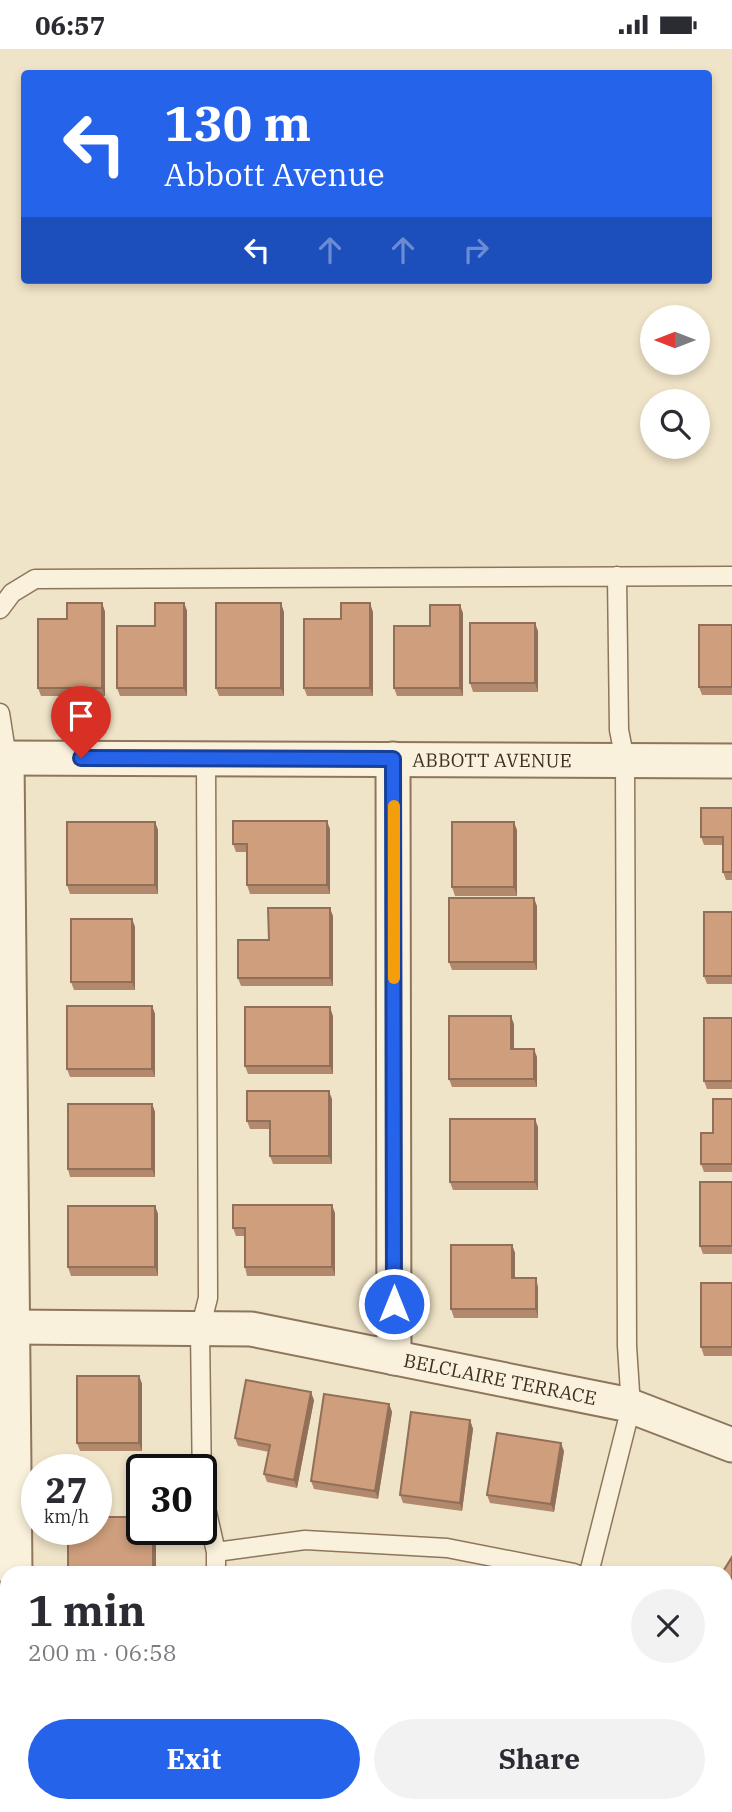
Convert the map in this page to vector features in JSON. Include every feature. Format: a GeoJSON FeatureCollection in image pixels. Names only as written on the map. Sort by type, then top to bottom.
{"type":"FeatureCollection","features":[{"type":"Feature","properties":{"kind":"street","name":"ABBOTT AVENUE"},"geometry":{"type":"LineString","coordinates":[[3,758],[732,761]]}},
{"type":"Feature","properties":{"kind":"street"},"geometry":{"type":"LineString","coordinates":[[3,758],[15,1566]]}},
{"type":"Feature","properties":{"kind":"street"},"geometry":{"type":"LineString","coordinates":[[393,759],[394,1358]]}},
{"type":"Feature","properties":{"kind":"street","name":"BELCLAIRE TERRACE"},"geometry":{"type":"LineString","coordinates":[[11,1327],[251,1329],[612,1401],[732,1445]]}},
{"type":"Feature","properties":{"kind":"lane"},"geometry":{"type":"LineString","coordinates":[[591,1566],[631,1407],[626,1346],[625,760],[619,730],[617,576]]}},
{"type":"Feature","properties":{"kind":"lane"},"geometry":{"type":"LineString","coordinates":[[0,609],[12,593],[35,579],[732,576]]}},
{"type":"Feature","properties":{"kind":"lane"},"geometry":{"type":"LineString","coordinates":[[0,713],[3,758]]}},
{"type":"Feature","properties":{"kind":"lane"},"geometry":{"type":"LineString","coordinates":[[206,759],[208,1298],[200,1329],[202,1490],[216,1552],[216,1566]]}},
{"type":"Feature","properties":{"kind":"lane"},"geometry":{"type":"LineString","coordinates":[[216,1552],[305,1540],[447,1548],[538,1566]]}},
{"type":"Feature","properties":{"kind":"building"},"geometry":{"type":"Polygon","coordinates":[[[67,603],[102,603],[102,688],[38,688],[38,619],[67,619],[67,603]]]}},
{"type":"Feature","properties":{"kind":"building"},"geometry":{"type":"Polygon","coordinates":[[[155,603],[184,603],[184,688],[117,688],[117,626],[155,626],[155,603]]]}},
{"type":"Feature","properties":{"kind":"building"},"geometry":{"type":"Polygon","coordinates":[[[216,603],[281,603],[281,688],[216,688],[216,603]]]}},
{"type":"Feature","properties":{"kind":"building"},"geometry":{"type":"Polygon","coordinates":[[[341,603],[370,603],[370,688],[304,688],[304,619],[341,619],[341,603]]]}},
{"type":"Feature","properties":{"kind":"building"},"geometry":{"type":"Polygon","coordinates":[[[430,605],[460,605],[460,688],[394,688],[394,626],[430,626],[430,605]]]}},
{"type":"Feature","properties":{"kind":"building"},"geometry":{"type":"Polygon","coordinates":[[[470,623],[535,623],[535,683],[470,683],[470,623]]]}},
{"type":"Feature","properties":{"kind":"building"},"geometry":{"type":"Polygon","coordinates":[[[699,625],[732,625],[732,687],[699,687],[699,625]]]}},
{"type":"Feature","properties":{"kind":"building"},"geometry":{"type":"Polygon","coordinates":[[[701,808],[732,808],[732,872],[723,872],[723,837],[701,837],[701,808]]]}},
{"type":"Feature","properties":{"kind":"building"},"geometry":{"type":"Polygon","coordinates":[[[233,821],[327,821],[327,885],[247,885],[247,844],[233,844],[233,821]]]}},
{"type":"Feature","properties":{"kind":"building"},"geometry":{"type":"Polygon","coordinates":[[[67,822],[155,822],[155,885],[67,885],[67,822]]]}},
{"type":"Feature","properties":{"kind":"building"},"geometry":{"type":"Polygon","coordinates":[[[452,822],[514,822],[514,887],[452,887],[452,822]]]}},
{"type":"Feature","properties":{"kind":"building"},"geometry":{"type":"Polygon","coordinates":[[[449,898],[534,898],[534,962],[449,962],[449,898]]]}},
{"type":"Feature","properties":{"kind":"building"},"geometry":{"type":"Polygon","coordinates":[[[268,908],[330,908],[330,978],[238,978],[238,940],[269,940],[268,908]]]}},
{"type":"Feature","properties":{"kind":"building"},"geometry":{"type":"Polygon","coordinates":[[[704,912],[732,912],[732,976],[704,976],[704,912]]]}},
{"type":"Feature","properties":{"kind":"building"},"geometry":{"type":"Polygon","coordinates":[[[71,919],[132,919],[132,982],[71,982],[71,919]]]}},
{"type":"Feature","properties":{"kind":"building"},"geometry":{"type":"Polygon","coordinates":[[[67,1006],[152,1006],[152,1069],[67,1069],[67,1006]]]}},
{"type":"Feature","properties":{"kind":"building"},"geometry":{"type":"Polygon","coordinates":[[[245,1007],[330,1007],[330,1066],[245,1066],[245,1007]]]}},
{"type":"Feature","properties":{"kind":"building"},"geometry":{"type":"Polygon","coordinates":[[[449,1016],[511,1016],[511,1049],[534,1049],[534,1079],[449,1079],[449,1016]]]}},
{"type":"Feature","properties":{"kind":"building"},"geometry":{"type":"Polygon","coordinates":[[[704,1018],[732,1018],[732,1081],[704,1081],[704,1018]]]}},
{"type":"Feature","properties":{"kind":"building"},"geometry":{"type":"Polygon","coordinates":[[[247,1091],[329,1091],[329,1156],[270,1156],[270,1121],[247,1121],[247,1091]]]}},
{"type":"Feature","properties":{"kind":"building"},"geometry":{"type":"Polygon","coordinates":[[[713,1099],[732,1099],[732,1164],[701,1164],[701,1133],[713,1133],[713,1099]]]}},
{"type":"Feature","properties":{"kind":"building"},"geometry":{"type":"Polygon","coordinates":[[[68,1104],[152,1104],[152,1169],[68,1169],[68,1104]]]}},
{"type":"Feature","properties":{"kind":"building"},"geometry":{"type":"Polygon","coordinates":[[[450,1119],[535,1119],[535,1182],[450,1182],[450,1119]]]}},
{"type":"Feature","properties":{"kind":"building"},"geometry":{"type":"Polygon","coordinates":[[[700,1182],[732,1182],[732,1246],[700,1246],[700,1182]]]}},
{"type":"Feature","properties":{"kind":"building"},"geometry":{"type":"Polygon","coordinates":[[[233,1205],[332,1205],[332,1267],[245,1267],[245,1228],[233,1228],[233,1205]]]}},
{"type":"Feature","properties":{"kind":"building"},"geometry":{"type":"Polygon","coordinates":[[[68,1206],[155,1206],[155,1267],[68,1267],[68,1206]]]}},
{"type":"Feature","properties":{"kind":"building"},"geometry":{"type":"Polygon","coordinates":[[[451,1245],[512,1245],[512,1278],[536,1278],[536,1309],[451,1309],[451,1245]]]}},
{"type":"Feature","properties":{"kind":"building"},"geometry":{"type":"Polygon","coordinates":[[[701,1283],[732,1283],[732,1347],[701,1347],[701,1283]]]}},
{"type":"Feature","properties":{"kind":"building"},"geometry":{"type":"Polygon","coordinates":[[[77,1376],[139,1376],[139,1443],[77,1443],[77,1376]]]}},
{"type":"Feature","properties":{"kind":"building"},"geometry":{"type":"Polygon","coordinates":[[[246,1380],[311,1392],[294,1480],[264,1474],[270,1445],[235,1438],[246,1380]]]}},
{"type":"Feature","properties":{"kind":"building"},"geometry":{"type":"Polygon","coordinates":[[[324,1394],[389,1404],[375,1491],[311,1481],[324,1394]]]}},
{"type":"Feature","properties":{"kind":"building"},"geometry":{"type":"Polygon","coordinates":[[[411,1412],[470,1420],[460,1503],[400,1495],[411,1412]]]}},
{"type":"Feature","properties":{"kind":"building"},"geometry":{"type":"Polygon","coordinates":[[[497,1433],[561,1443],[551,1504],[487,1495],[497,1433]]]}},
{"type":"Feature","properties":{"kind":"building"},"geometry":{"type":"Polygon","coordinates":[[[112,1517],[126,1517],[126,1545],[153,1545],[153,1566],[68,1566],[68,1545],[112,1545],[112,1517]]]}},
{"type":"Feature","properties":{"kind":"slow traffic"},"geometry":{"type":"LineString","coordinates":[[394,806],[394,978]]}},
{"type":"Feature","properties":{"kind":"route"},"geometry":{"type":"LineString","coordinates":[[81,758],[393,759],[394,1304]]}}]}
